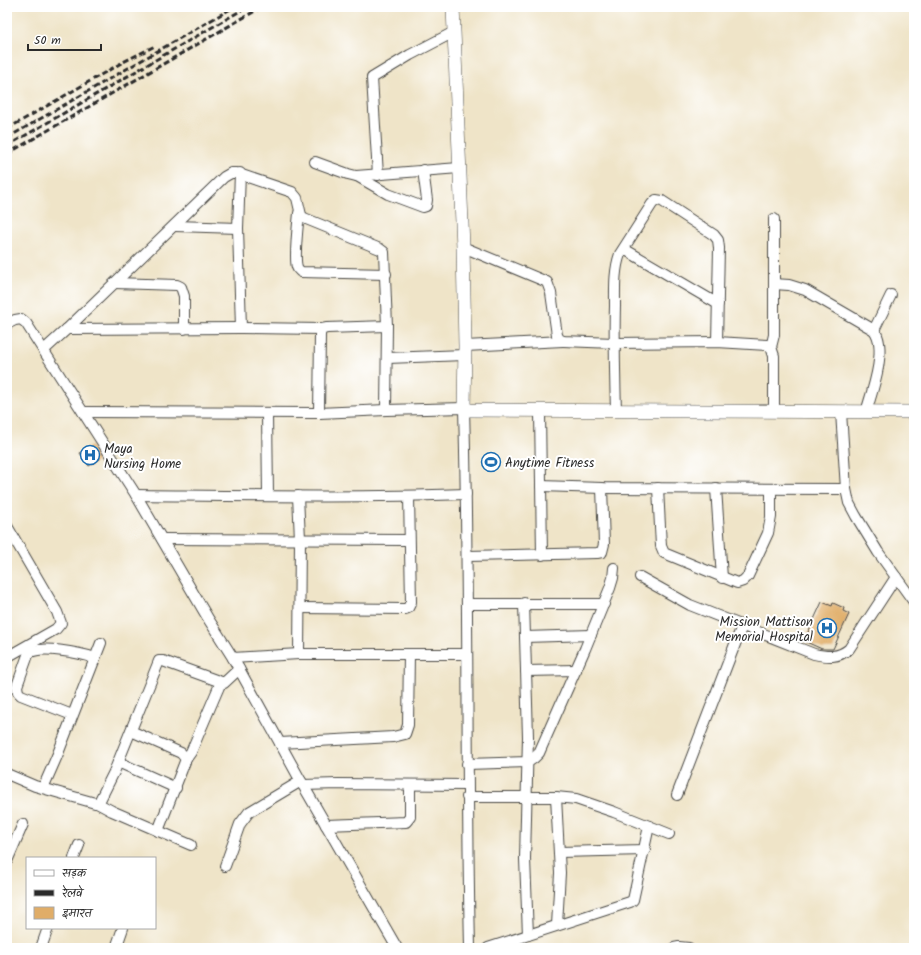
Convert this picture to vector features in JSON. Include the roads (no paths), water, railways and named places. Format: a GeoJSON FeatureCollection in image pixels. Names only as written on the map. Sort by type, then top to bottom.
{"type":"FeatureCollection","features":[{"type":"Feature","properties":{"kind":"street"},"geometry":{"type":"LineString","coordinates":[[453,12],[463,248],[467,556],[467,797],[470,948]]}},
{"type":"Feature","properties":{"kind":"street"},"geometry":{"type":"LineString","coordinates":[[378,175],[372,78],[410,55],[454,32]]}},
{"type":"Feature","properties":{"kind":"street"},"geometry":{"type":"LineString","coordinates":[[316,162],[356,176],[388,194],[423,207],[426,206],[427,200],[423,170]]}},
{"type":"Feature","properties":{"kind":"street"},"geometry":{"type":"LineString","coordinates":[[356,176],[460,168]]}},
{"type":"Feature","properties":{"kind":"street"},"geometry":{"type":"LineString","coordinates":[[44,350],[176,226],[224,177],[231,173],[240,174],[292,192],[297,198],[299,212],[296,264],[301,272],[386,274]]}},
{"type":"Feature","properties":{"kind":"street"},"geometry":{"type":"LineString","coordinates":[[240,174],[238,228],[241,328]]}},
{"type":"Feature","properties":{"kind":"street"},"geometry":{"type":"LineString","coordinates":[[616,411],[614,343],[615,277],[617,262],[652,204],[656,200],[662,201],[714,235],[718,240],[717,342]]}},
{"type":"Feature","properties":{"kind":"street"},"geometry":{"type":"LineString","coordinates":[[299,212],[304,218],[384,252],[388,358],[386,410]]}},
{"type":"Feature","properties":{"kind":"street"},"geometry":{"type":"LineString","coordinates":[[774,219],[774,335],[771,347],[774,356],[774,411]]}},
{"type":"Feature","properties":{"kind":"street"},"geometry":{"type":"LineString","coordinates":[[176,226],[238,228]]}},
{"type":"Feature","properties":{"kind":"street"},"geometry":{"type":"LineString","coordinates":[[463,248],[547,282],[551,293],[557,335],[559,340],[563,341]]}},
{"type":"Feature","properties":{"kind":"street"},"geometry":{"type":"LineString","coordinates":[[624,249],[718,304]]}},
{"type":"Feature","properties":{"kind":"street"},"geometry":{"type":"LineString","coordinates":[[115,282],[177,285],[181,287],[184,296],[184,329]]}},
{"type":"Feature","properties":{"kind":"street"},"geometry":{"type":"LineString","coordinates":[[774,284],[789,285],[805,290],[874,330],[879,338],[880,352],[873,389],[866,412]]}},
{"type":"Feature","properties":{"kind":"street"},"geometry":{"type":"LineString","coordinates":[[874,330],[891,295]]}},
{"type":"Feature","properties":{"kind":"street"},"geometry":{"type":"LineString","coordinates":[[7,324],[21,319],[26,323],[136,495],[233,658],[302,783],[397,948]]}},
{"type":"Feature","properties":{"kind":"street"},"geometry":{"type":"LineString","coordinates":[[67,330],[241,328],[322,329],[387,326]]}},
{"type":"Feature","properties":{"kind":"street"},"geometry":{"type":"LineString","coordinates":[[319,413],[320,334],[322,329]]}},
{"type":"Feature","properties":{"kind":"street"},"geometry":{"type":"LineString","coordinates":[[388,358],[563,341],[614,343],[717,342],[767,345],[771,347]]}},
{"type":"Feature","properties":{"kind":"street"},"geometry":{"type":"LineString","coordinates":[[83,412],[319,413],[464,408],[470,410],[540,412],[914,412]]}},
{"type":"Feature","properties":{"kind":"street"},"geometry":{"type":"LineString","coordinates":[[540,412],[542,554]]}},
{"type":"Feature","properties":{"kind":"street"},"geometry":{"type":"LineString","coordinates":[[841,412],[846,489],[849,503],[896,577],[914,602]]}},
{"type":"Feature","properties":{"kind":"street"},"geometry":{"type":"LineString","coordinates":[[268,413],[268,496]]}},
{"type":"Feature","properties":{"kind":"street"},"geometry":{"type":"LineString","coordinates":[[540,486],[602,488],[846,489]]}},
{"type":"Feature","properties":{"kind":"street"},"geometry":{"type":"LineString","coordinates":[[467,556],[602,552],[604,544],[602,488]]}},
{"type":"Feature","properties":{"kind":"street"},"geometry":{"type":"LineString","coordinates":[[658,488],[661,546],[664,553],[736,583],[743,581],[748,576],[768,532],[771,517],[771,489]]}},
{"type":"Feature","properties":{"kind":"street"},"geometry":{"type":"LineString","coordinates":[[716,488],[722,578]]}},
{"type":"Feature","properties":{"kind":"street"},"geometry":{"type":"LineString","coordinates":[[136,495],[409,496],[466,494]]}},
{"type":"Feature","properties":{"kind":"street"},"geometry":{"type":"LineString","coordinates":[[298,496],[300,539],[299,654]]}},
{"type":"Feature","properties":{"kind":"street"},"geometry":{"type":"LineString","coordinates":[[300,608],[408,608],[411,602],[409,496]]}},
{"type":"Feature","properties":{"kind":"street"},"geometry":{"type":"LineString","coordinates":[[7,526],[57,612],[61,623],[56,629],[7,656]]}},
{"type":"Feature","properties":{"kind":"street"},"geometry":{"type":"LineString","coordinates":[[162,539],[410,540]]}},
{"type":"Feature","properties":{"kind":"street"},"geometry":{"type":"LineString","coordinates":[[467,764],[528,762],[539,753],[604,604],[613,578],[614,568]]}},
{"type":"Feature","properties":{"kind":"street"},"geometry":{"type":"LineString","coordinates":[[640,577],[684,603],[814,654],[828,657],[843,654],[849,649],[896,577]]}},
{"type":"Feature","properties":{"kind":"street"},"geometry":{"type":"LineString","coordinates":[[524,603],[528,762],[526,859],[528,935]]}},
{"type":"Feature","properties":{"kind":"street"},"geometry":{"type":"LineString","coordinates":[[467,604],[604,604]]}},
{"type":"Feature","properties":{"kind":"street"},"geometry":{"type":"LineString","coordinates":[[677,795],[742,626]]}},
{"type":"Feature","properties":{"kind":"street"},"geometry":{"type":"LineString","coordinates":[[525,637],[591,635]]}},
{"type":"Feature","properties":{"kind":"street"},"geometry":{"type":"LineString","coordinates":[[43,788],[101,643]]}},
{"type":"Feature","properties":{"kind":"street"},"geometry":{"type":"LineString","coordinates":[[72,714],[21,695],[18,692],[17,686],[28,655],[34,650],[52,650],[71,652],[95,658]]}},
{"type":"Feature","properties":{"kind":"street"},"geometry":{"type":"LineString","coordinates":[[233,658],[299,654],[467,654]]}},
{"type":"Feature","properties":{"kind":"street"},"geometry":{"type":"LineString","coordinates":[[280,743],[393,737],[405,734],[408,725],[409,654]]}},
{"type":"Feature","properties":{"kind":"street"},"geometry":{"type":"LineString","coordinates":[[97,803],[102,799],[131,732],[159,661],[163,661],[226,683],[239,669]]}},
{"type":"Feature","properties":{"kind":"street"},"geometry":{"type":"LineString","coordinates":[[526,671],[576,670]]}},
{"type":"Feature","properties":{"kind":"street"},"geometry":{"type":"LineString","coordinates":[[158,831],[176,788],[186,758],[191,752],[221,682]]}},
{"type":"Feature","properties":{"kind":"street"},"geometry":{"type":"LineString","coordinates":[[131,732],[182,754],[186,758]]}},
{"type":"Feature","properties":{"kind":"street"},"geometry":{"type":"LineString","coordinates":[[118,762],[176,788]]}},
{"type":"Feature","properties":{"kind":"street"},"geometry":{"type":"LineString","coordinates":[[7,774],[43,788],[88,802],[97,803],[191,845]]}},
{"type":"Feature","properties":{"kind":"street"},"geometry":{"type":"LineString","coordinates":[[225,866],[240,824],[249,812],[302,783],[467,785]]}},
{"type":"Feature","properties":{"kind":"street"},"geometry":{"type":"LineString","coordinates":[[326,825],[406,822],[410,817],[410,784]]}},
{"type":"Feature","properties":{"kind":"street"},"geometry":{"type":"LineString","coordinates":[[467,797],[556,797],[581,801],[670,834]]}},
{"type":"Feature","properties":{"kind":"street"},"geometry":{"type":"LineString","coordinates":[[556,797],[559,852],[558,925]]}},
{"type":"Feature","properties":{"kind":"street"},"geometry":{"type":"LineString","coordinates":[[7,861],[23,824]]}},
{"type":"Feature","properties":{"kind":"street"},"geometry":{"type":"LineString","coordinates":[[488,948],[633,900],[650,826]]}},
{"type":"Feature","properties":{"kind":"street"},"geometry":{"type":"LineString","coordinates":[[74,857],[79,845]]}},
{"type":"Feature","properties":{"kind":"street"},"geometry":{"type":"LineString","coordinates":[[559,852],[644,850]]}},
{"type":"Feature","properties":{"kind":"street"},"geometry":{"type":"LineString","coordinates":[[41,948],[48,929]]}},
{"type":"Feature","properties":{"kind":"street"},"geometry":{"type":"LineString","coordinates":[[116,948],[123,929]]}},
{"type":"Feature","properties":{"kind":"street"},"geometry":{"type":"LineString","coordinates":[[677,948],[689,948]]}},
{"type":"Feature","properties":{"kind":"railway"},"geometry":{"type":"LineString","coordinates":[[7,138],[234,7]]}},
{"type":"Feature","properties":{"kind":"railway"},"geometry":{"type":"LineString","coordinates":[[7,146],[247,7]]}},
{"type":"Feature","properties":{"kind":"railway"},"geometry":{"type":"LineString","coordinates":[[7,154],[262,7]]}},
{"type":"Feature","properties":{"kind":"railway"},"geometry":{"type":"LineString","coordinates":[[7,129],[123,62],[155,46]]}},
{"type":"Feature","properties":{"kind":"place","name":"Maya Nursing Home"},"geometry":{"type":"Point","coordinates":[90,455]}},
{"type":"Feature","properties":{"kind":"place","name":"Anytime Fitness"},"geometry":{"type":"Point","coordinates":[491,462]}},
{"type":"Feature","properties":{"kind":"place","name":"Mission Mattison Memorial Hospital"},"geometry":{"type":"Point","coordinates":[827,628]}}]}
